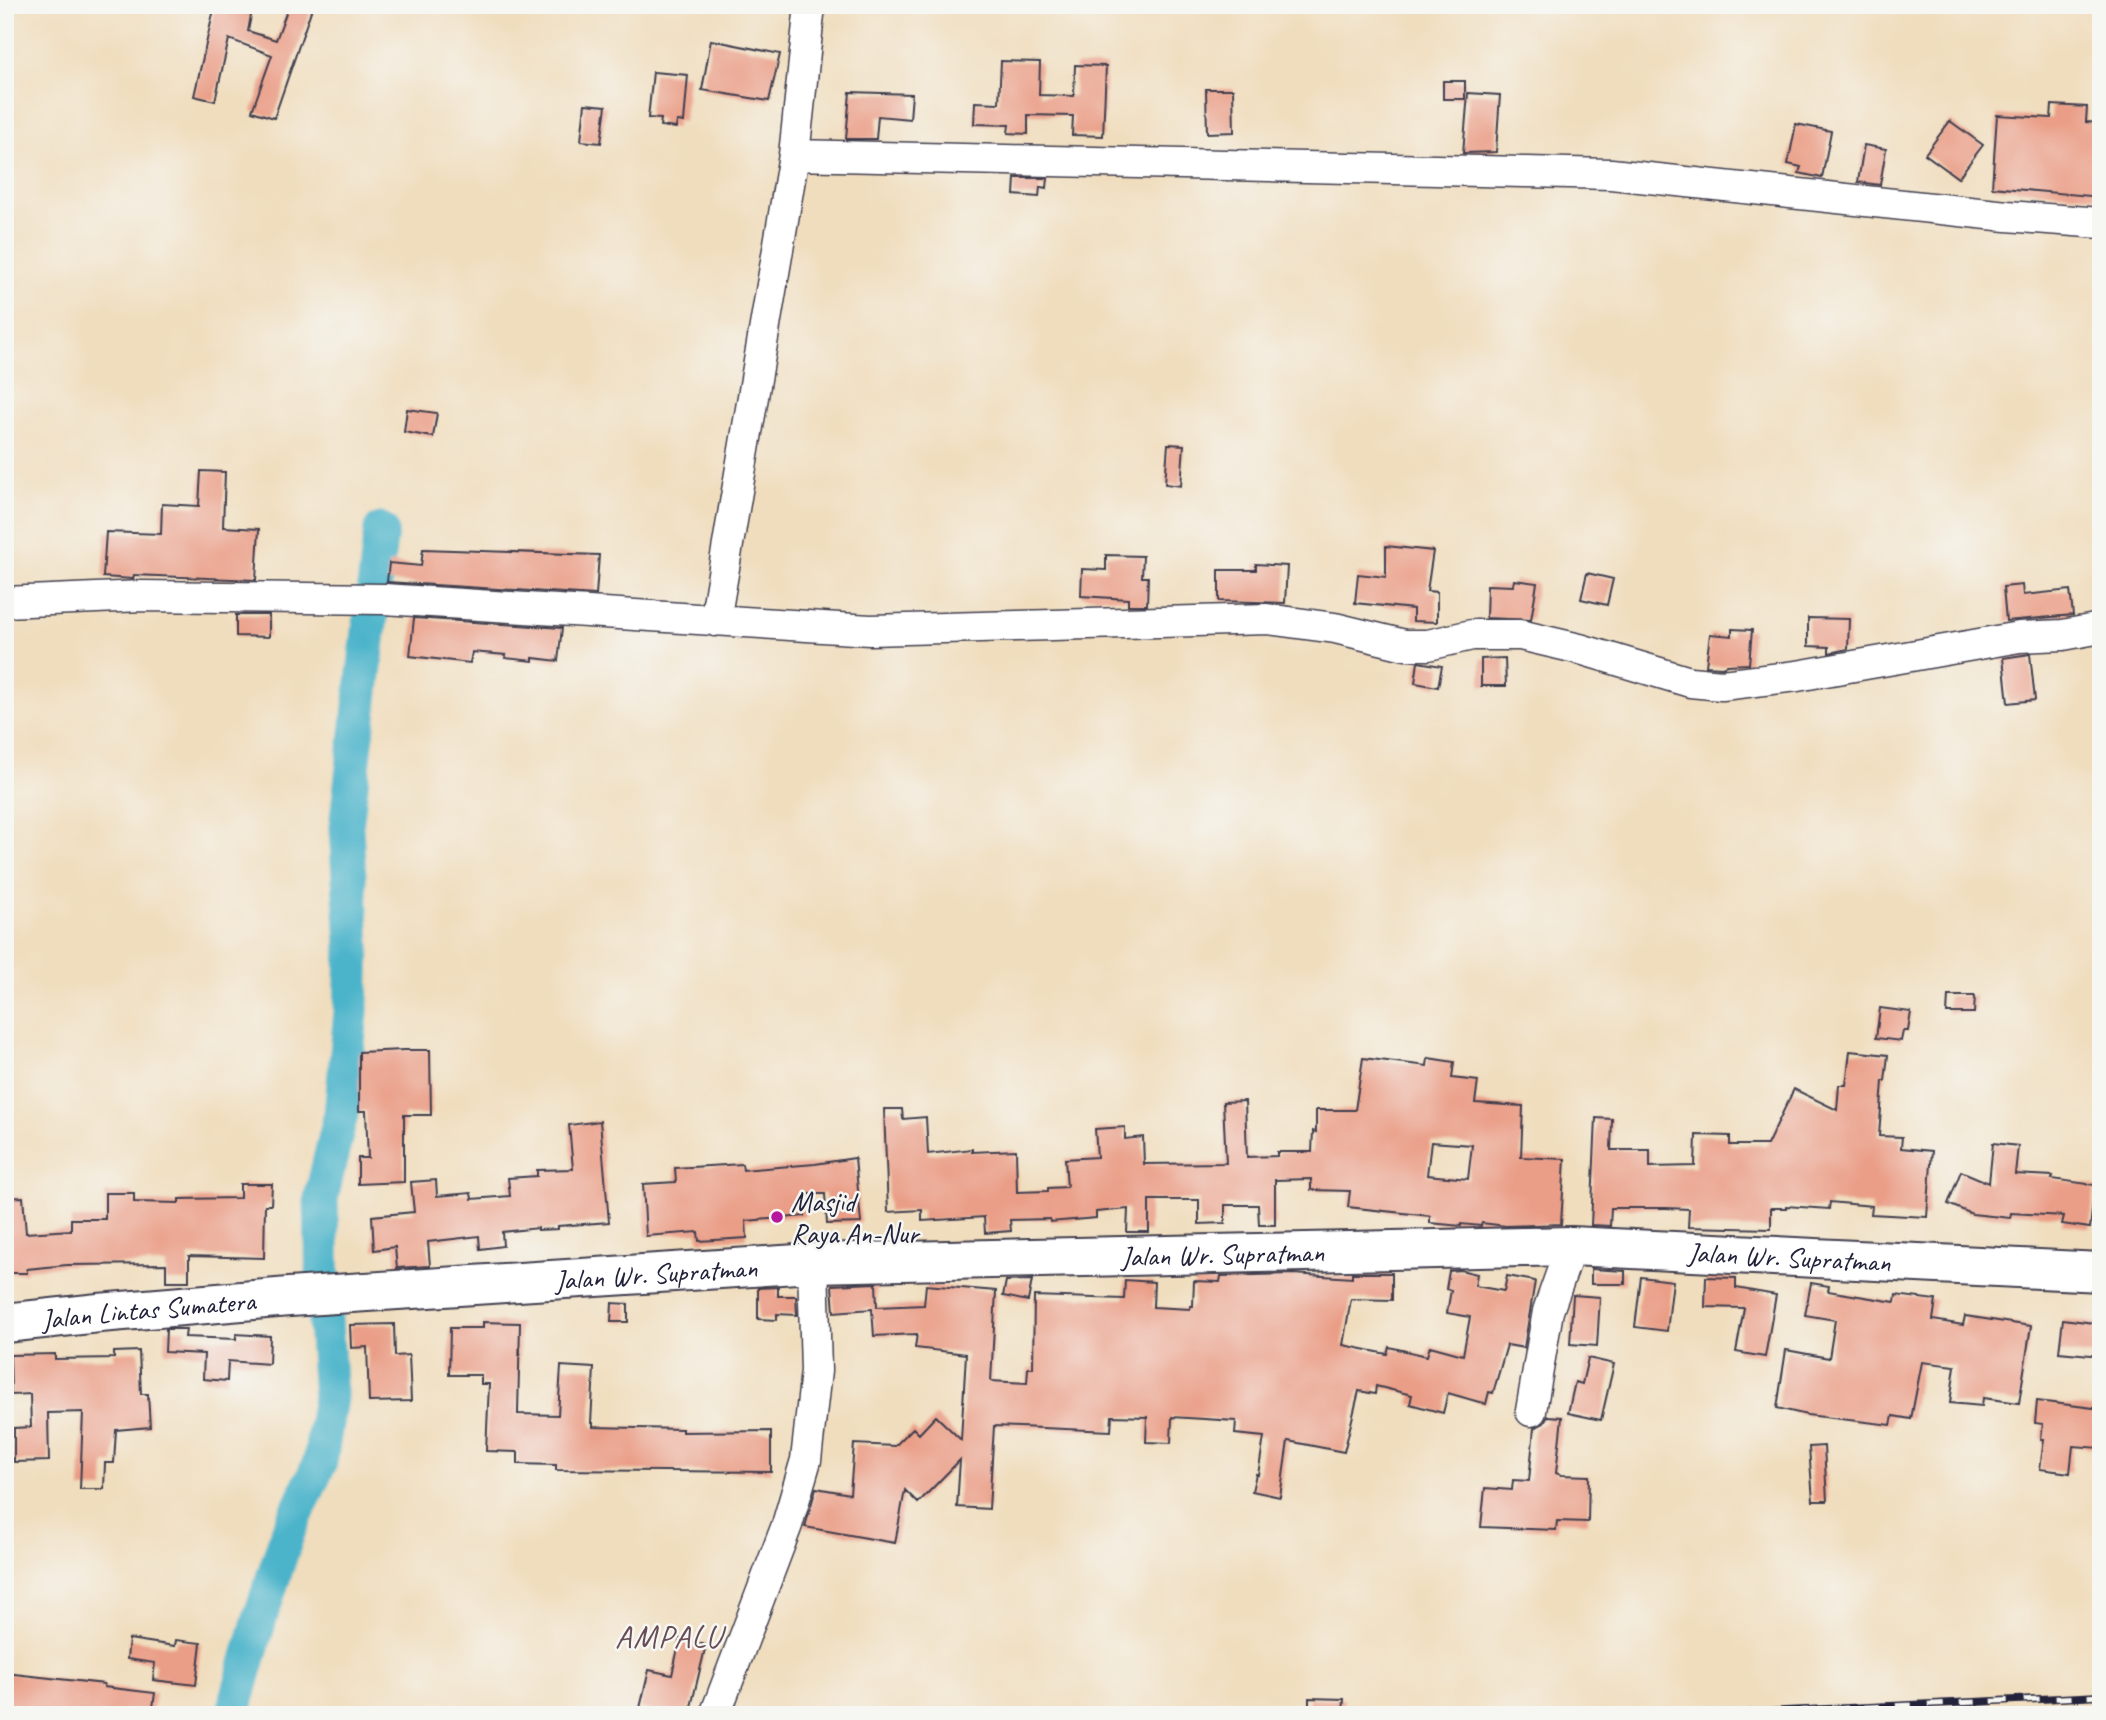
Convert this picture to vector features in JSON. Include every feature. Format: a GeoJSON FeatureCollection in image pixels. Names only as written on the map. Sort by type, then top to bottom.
{"type":"FeatureCollection","features":[{"type":"Feature","properties":{"kind":"main road","name":"Jalan Wr. Supratman"},"geometry":{"type":"LineString","coordinates":[[289,1297],[813,1262],[1571,1246],[2101,1272]]}},
{"type":"Feature","properties":{"kind":"main road","name":"Jalan Lintas Sumatera"},"geometry":{"type":"LineString","coordinates":[[5,1323],[289,1297]]}},
{"type":"Feature","properties":{"kind":"street"},"geometry":{"type":"LineString","coordinates":[[715,621],[794,155],[810,5]]}},
{"type":"Feature","properties":{"kind":"street"},"geometry":{"type":"LineString","coordinates":[[794,155],[1611,174],[2007,216],[2101,223]]}},
{"type":"Feature","properties":{"kind":"street"},"geometry":{"type":"LineString","coordinates":[[5,602],[142,596],[373,598],[870,631],[1267,619],[1335,628],[1405,645],[1428,645],[1472,635],[1520,635],[1580,649],[1690,682],[1722,685],[1797,676],[2019,637],[2063,635],[2101,628]]}},
{"type":"Feature","properties":{"kind":"street"},"geometry":{"type":"LineString","coordinates":[[1531,1411],[1548,1311],[1571,1246]]}},
{"type":"Feature","properties":{"kind":"street"},"geometry":{"type":"LineString","coordinates":[[715,1715],[787,1525],[806,1460],[816,1371],[813,1262]]}},
{"type":"Feature","properties":{"kind":"building"},"geometry":{"type":"Polygon","coordinates":[[[215,5],[253,5],[248,31],[276,40],[289,5],[313,5],[274,118],[252,111],[272,55],[229,39],[215,101],[194,96],[215,5]]]}},
{"type":"Feature","properties":{"kind":"building"},"geometry":{"type":"Polygon","coordinates":[[[711,40],[780,54],[769,101],[702,90],[711,40]]]}},
{"type":"Feature","properties":{"kind":"building"},"geometry":{"type":"Polygon","coordinates":[[[1001,61],[1040,62],[1039,95],[1074,96],[1075,65],[1106,66],[1103,136],[1072,135],[1073,116],[1028,115],[1028,134],[1008,133],[1009,125],[974,124],[975,102],[999,103],[1001,61]]]}},
{"type":"Feature","properties":{"kind":"building"},"geometry":{"type":"Polygon","coordinates":[[[653,72],[688,75],[684,122],[677,121],[676,128],[660,126],[661,119],[648,118],[653,72]]]}},
{"type":"Feature","properties":{"kind":"building"},"geometry":{"type":"Polygon","coordinates":[[[1443,81],[1465,81],[1465,99],[1443,99],[1443,81]]]}},
{"type":"Feature","properties":{"kind":"building"},"geometry":{"type":"Polygon","coordinates":[[[1206,89],[1233,89],[1234,132],[1207,133],[1206,89]]]}},
{"type":"Feature","properties":{"kind":"building"},"geometry":{"type":"Polygon","coordinates":[[[850,92],[912,94],[910,119],[878,116],[876,139],[846,139],[850,92]]]}},
{"type":"Feature","properties":{"kind":"building"},"geometry":{"type":"Polygon","coordinates":[[[1468,93],[1500,95],[1496,152],[1463,153],[1468,93]]]}},
{"type":"Feature","properties":{"kind":"building"},"geometry":{"type":"Polygon","coordinates":[[[585,104],[606,106],[601,143],[581,141],[585,104]]]}},
{"type":"Feature","properties":{"kind":"building"},"geometry":{"type":"Polygon","coordinates":[[[2052,105],[2087,107],[2086,122],[2101,123],[2101,197],[1992,187],[1997,115],[2051,118],[2052,105]]]}},
{"type":"Feature","properties":{"kind":"building"},"geometry":{"type":"Polygon","coordinates":[[[1950,121],[1983,145],[1958,178],[1925,154],[1950,121]]]}},
{"type":"Feature","properties":{"kind":"building"},"geometry":{"type":"Polygon","coordinates":[[[1796,124],[1831,131],[1822,178],[1799,173],[1801,167],[1788,164],[1796,124]]]}},
{"type":"Feature","properties":{"kind":"building"},"geometry":{"type":"Polygon","coordinates":[[[1864,145],[1886,149],[1880,185],[1858,182],[1864,145]]]}},
{"type":"Feature","properties":{"kind":"building"},"geometry":{"type":"Polygon","coordinates":[[[1015,178],[1048,178],[1047,188],[1040,187],[1039,197],[1014,195],[1015,178]]]}},
{"type":"Feature","properties":{"kind":"building"},"geometry":{"type":"Polygon","coordinates":[[[407,409],[437,413],[433,437],[404,432],[407,409]]]}},
{"type":"Feature","properties":{"kind":"building"},"geometry":{"type":"Polygon","coordinates":[[[1168,444],[1184,445],[1181,486],[1165,484],[1168,444]]]}},
{"type":"Feature","properties":{"kind":"building"},"geometry":{"type":"Polygon","coordinates":[[[201,471],[225,472],[223,527],[259,529],[256,580],[134,575],[133,579],[103,577],[106,532],[161,534],[162,504],[199,506],[201,471]]]}},
{"type":"Feature","properties":{"kind":"building"},"geometry":{"type":"Polygon","coordinates":[[[1386,546],[1433,551],[1427,591],[1437,592],[1437,622],[1413,621],[1413,609],[1355,603],[1358,574],[1386,577],[1386,546]]]}},
{"type":"Feature","properties":{"kind":"building"},"geometry":{"type":"Polygon","coordinates":[[[423,549],[599,555],[596,595],[387,582],[389,563],[421,566],[423,549]]]}},
{"type":"Feature","properties":{"kind":"building"},"geometry":{"type":"Polygon","coordinates":[[[1106,555],[1143,556],[1142,577],[1148,577],[1147,605],[1128,605],[1128,599],[1081,596],[1082,569],[1106,570],[1106,555]]]}},
{"type":"Feature","properties":{"kind":"building"},"geometry":{"type":"Polygon","coordinates":[[[1256,564],[1287,566],[1285,603],[1219,601],[1219,570],[1256,570],[1256,564]]]}},
{"type":"Feature","properties":{"kind":"building"},"geometry":{"type":"Polygon","coordinates":[[[1587,573],[1613,579],[1607,605],[1581,599],[1587,573]]]}},
{"type":"Feature","properties":{"kind":"building"},"geometry":{"type":"Polygon","coordinates":[[[1514,580],[1537,583],[1531,620],[1486,618],[1487,585],[1513,586],[1514,580]]]}},
{"type":"Feature","properties":{"kind":"building"},"geometry":{"type":"Polygon","coordinates":[[[2022,585],[2023,595],[2070,590],[2073,615],[2006,621],[2003,587],[2022,585]]]}},
{"type":"Feature","properties":{"kind":"building"},"geometry":{"type":"Polygon","coordinates":[[[236,615],[269,615],[269,637],[236,636],[236,615]]]}},
{"type":"Feature","properties":{"kind":"building"},"geometry":{"type":"Polygon","coordinates":[[[414,618],[562,628],[558,661],[533,658],[533,661],[472,652],[470,663],[410,656],[414,618]]]}},
{"type":"Feature","properties":{"kind":"building"},"geometry":{"type":"Polygon","coordinates":[[[1808,618],[1849,619],[1848,649],[1829,653],[1829,647],[1808,646],[1808,618]]]}},
{"type":"Feature","properties":{"kind":"building"},"geometry":{"type":"Polygon","coordinates":[[[1732,629],[1752,630],[1749,664],[1706,666],[1710,634],[1732,636],[1732,629]]]}},
{"type":"Feature","properties":{"kind":"building"},"geometry":{"type":"Polygon","coordinates":[[[2030,654],[2035,700],[2008,703],[2003,658],[2030,654]]]}},
{"type":"Feature","properties":{"kind":"building"},"geometry":{"type":"Polygon","coordinates":[[[1505,658],[1506,686],[1481,686],[1481,659],[1505,658]]]}},
{"type":"Feature","properties":{"kind":"building"},"geometry":{"type":"Polygon","coordinates":[[[1418,662],[1442,666],[1438,687],[1415,683],[1418,662]]]}},
{"type":"Feature","properties":{"kind":"building"},"geometry":{"type":"Polygon","coordinates":[[[1948,996],[1975,996],[1974,1013],[1947,1013],[1948,996]]]}},
{"type":"Feature","properties":{"kind":"building"},"geometry":{"type":"Polygon","coordinates":[[[1880,1008],[1911,1012],[1908,1031],[1903,1031],[1901,1041],[1876,1038],[1880,1008]]]}},
{"type":"Feature","properties":{"kind":"building"},"geometry":{"type":"Polygon","coordinates":[[[430,1050],[431,1115],[404,1115],[404,1182],[358,1184],[358,1158],[368,1158],[366,1111],[359,1111],[359,1052],[430,1050]]]}},
{"type":"Feature","properties":{"kind":"building"},"geometry":{"type":"Polygon","coordinates":[[[1850,1051],[1888,1055],[1879,1136],[1902,1137],[1901,1148],[1932,1151],[1927,1217],[1871,1214],[1872,1206],[1830,1202],[1829,1209],[1786,1206],[1771,1208],[1771,1229],[1688,1227],[1689,1209],[1666,1208],[1611,1208],[1610,1226],[1591,1225],[1596,1118],[1612,1119],[1611,1150],[1650,1150],[1650,1167],[1695,1166],[1696,1135],[1730,1136],[1730,1145],[1767,1145],[1794,1089],[1837,1110],[1839,1085],[1846,1085],[1850,1051]]]}},
{"type":"Feature","properties":{"kind":"building"},"geometry":{"type":"Polygon","coordinates":[[[1363,1058],[1427,1066],[1428,1058],[1454,1062],[1452,1078],[1478,1081],[1475,1103],[1523,1106],[1521,1157],[1565,1159],[1561,1224],[1506,1226],[1482,1223],[1481,1226],[1461,1226],[1430,1223],[1430,1216],[1348,1207],[1350,1191],[1311,1190],[1311,1179],[1275,1180],[1275,1225],[1259,1225],[1258,1205],[1225,1205],[1225,1223],[1199,1224],[1199,1200],[1149,1200],[1149,1232],[1127,1232],[1128,1209],[1096,1212],[1096,1218],[1050,1222],[1050,1219],[1010,1220],[1011,1231],[985,1233],[984,1217],[922,1221],[922,1210],[888,1212],[884,1109],[902,1109],[903,1119],[926,1117],[928,1154],[972,1149],[972,1152],[1016,1150],[1017,1192],[1067,1187],[1065,1159],[1097,1157],[1095,1129],[1125,1127],[1125,1139],[1143,1137],[1144,1164],[1226,1163],[1223,1102],[1245,1101],[1247,1157],[1277,1156],[1277,1152],[1312,1152],[1316,1110],[1355,1110],[1363,1058]],[[1431,1142],[1427,1175],[1468,1179],[1472,1145],[1431,1142]]]}},
{"type":"Feature","properties":{"kind":"building"},"geometry":{"type":"Polygon","coordinates":[[[600,1121],[609,1222],[558,1226],[558,1229],[502,1232],[503,1246],[480,1249],[479,1236],[428,1242],[430,1266],[397,1268],[395,1247],[374,1250],[372,1216],[414,1212],[411,1182],[436,1180],[437,1196],[471,1193],[472,1199],[510,1196],[508,1178],[537,1176],[537,1170],[573,1169],[569,1125],[600,1121]]]}},
{"type":"Feature","properties":{"kind":"building"},"geometry":{"type":"Polygon","coordinates":[[[1993,1143],[2018,1146],[2015,1174],[2053,1176],[2052,1179],[2095,1185],[2090,1228],[2062,1224],[2064,1216],[2011,1213],[2010,1218],[1972,1214],[1948,1204],[1961,1171],[1989,1183],[1993,1143]]]}},
{"type":"Feature","properties":{"kind":"building"},"geometry":{"type":"Polygon","coordinates":[[[855,1158],[861,1223],[827,1224],[825,1194],[806,1194],[805,1216],[746,1221],[747,1238],[699,1241],[698,1232],[646,1236],[643,1184],[676,1182],[675,1168],[742,1164],[743,1170],[855,1158]]]}},
{"type":"Feature","properties":{"kind":"building"},"geometry":{"type":"Polygon","coordinates":[[[240,1184],[272,1184],[271,1205],[265,1205],[264,1258],[189,1256],[189,1281],[166,1281],[166,1264],[67,1265],[27,1269],[27,1273],[5,1273],[5,1198],[23,1197],[26,1233],[71,1230],[71,1219],[105,1219],[105,1193],[134,1193],[134,1202],[179,1203],[179,1199],[240,1198],[240,1184]]]}},
{"type":"Feature","properties":{"kind":"building"},"geometry":{"type":"Polygon","coordinates":[[[1591,1269],[1625,1271],[1625,1284],[1591,1284],[1591,1269]]]}},
{"type":"Feature","properties":{"kind":"building"},"geometry":{"type":"Polygon","coordinates":[[[1460,1270],[1477,1274],[1475,1286],[1504,1291],[1507,1276],[1535,1281],[1524,1348],[1507,1345],[1493,1393],[1489,1392],[1486,1404],[1448,1393],[1443,1413],[1410,1404],[1412,1395],[1376,1386],[1375,1394],[1359,1391],[1344,1452],[1288,1441],[1280,1497],[1252,1491],[1256,1474],[1258,1475],[1264,1437],[1235,1434],[1236,1421],[1172,1417],[1171,1443],[1146,1442],[1147,1417],[1112,1416],[1111,1431],[994,1426],[989,1509],[957,1507],[960,1460],[918,1503],[905,1490],[895,1543],[805,1527],[816,1488],[850,1494],[854,1444],[895,1446],[913,1428],[919,1434],[936,1416],[961,1440],[966,1354],[915,1348],[917,1334],[874,1336],[872,1309],[834,1312],[832,1285],[876,1283],[877,1307],[924,1305],[926,1285],[996,1291],[991,1381],[1027,1383],[1028,1368],[1033,1368],[1034,1296],[1124,1299],[1125,1280],[1154,1282],[1153,1307],[1190,1309],[1193,1306],[1194,1281],[1220,1282],[1221,1276],[1293,1274],[1352,1278],[1352,1273],[1392,1273],[1392,1300],[1351,1299],[1343,1345],[1387,1354],[1389,1347],[1427,1356],[1430,1346],[1463,1355],[1470,1317],[1447,1313],[1451,1290],[1446,1289],[1449,1271],[1460,1270]]]}},
{"type":"Feature","properties":{"kind":"building"},"geometry":{"type":"Polygon","coordinates":[[[1641,1277],[1673,1281],[1667,1331],[1635,1327],[1641,1277]]]}},
{"type":"Feature","properties":{"kind":"building"},"geometry":{"type":"Polygon","coordinates":[[[1706,1277],[1736,1278],[1736,1288],[1776,1295],[1765,1357],[1736,1352],[1744,1308],[1705,1307],[1706,1277]]]}},
{"type":"Feature","properties":{"kind":"building"},"geometry":{"type":"Polygon","coordinates":[[[1032,1280],[1028,1301],[1003,1296],[1006,1281],[1032,1280]]]}},
{"type":"Feature","properties":{"kind":"building"},"geometry":{"type":"Polygon","coordinates":[[[1811,1283],[1829,1286],[1828,1291],[1895,1302],[1896,1295],[1936,1300],[1933,1320],[1963,1325],[1965,1316],[2031,1326],[2019,1403],[1983,1398],[1982,1406],[1950,1403],[1955,1366],[1922,1362],[1911,1419],[1893,1416],[1891,1425],[1807,1415],[1777,1408],[1786,1350],[1829,1358],[1835,1320],[1805,1315],[1811,1283]]]}},
{"type":"Feature","properties":{"kind":"building"},"geometry":{"type":"Polygon","coordinates":[[[778,1287],[778,1296],[796,1296],[797,1315],[777,1314],[777,1320],[758,1319],[758,1288],[778,1287]]]}},
{"type":"Feature","properties":{"kind":"building"},"geometry":{"type":"Polygon","coordinates":[[[1573,1295],[1600,1297],[1597,1346],[1570,1344],[1573,1295]]]}},
{"type":"Feature","properties":{"kind":"building"},"geometry":{"type":"Polygon","coordinates":[[[612,1303],[628,1304],[628,1322],[611,1322],[612,1303]]]}},
{"type":"Feature","properties":{"kind":"building"},"geometry":{"type":"Polygon","coordinates":[[[2063,1319],[2101,1324],[2101,1356],[2059,1352],[2063,1319]]]}},
{"type":"Feature","properties":{"kind":"building"},"geometry":{"type":"Polygon","coordinates":[[[483,1322],[520,1323],[518,1414],[558,1415],[561,1366],[594,1368],[593,1427],[682,1429],[682,1432],[771,1431],[771,1472],[556,1470],[556,1465],[518,1464],[518,1452],[486,1451],[489,1384],[481,1384],[481,1375],[449,1375],[450,1328],[483,1328],[483,1322]]]}},
{"type":"Feature","properties":{"kind":"building"},"geometry":{"type":"Polygon","coordinates":[[[394,1324],[395,1356],[409,1355],[411,1401],[369,1402],[367,1347],[351,1348],[350,1325],[394,1324]]]}},
{"type":"Feature","properties":{"kind":"building"},"geometry":{"type":"Polygon","coordinates":[[[166,1329],[186,1329],[185,1337],[236,1339],[236,1334],[270,1336],[269,1364],[228,1361],[227,1381],[203,1379],[204,1354],[165,1352],[166,1329]]]}},
{"type":"Feature","properties":{"kind":"building"},"geometry":{"type":"Polygon","coordinates":[[[139,1351],[141,1394],[148,1394],[150,1427],[116,1430],[114,1463],[105,1463],[104,1489],[80,1489],[83,1412],[48,1413],[49,1461],[14,1462],[14,1428],[31,1427],[30,1394],[11,1395],[10,1355],[55,1354],[55,1359],[114,1358],[114,1352],[139,1351]]]}},
{"type":"Feature","properties":{"kind":"building"},"geometry":{"type":"Polygon","coordinates":[[[1588,1358],[1614,1364],[1601,1420],[1568,1413],[1575,1382],[1582,1384],[1588,1358]]]}},
{"type":"Feature","properties":{"kind":"building"},"geometry":{"type":"Polygon","coordinates":[[[2037,1401],[2101,1409],[2101,1448],[2073,1446],[2070,1473],[2040,1469],[2044,1439],[2041,1439],[2043,1424],[2035,1423],[2037,1401]]]}},
{"type":"Feature","properties":{"kind":"building"},"geometry":{"type":"Polygon","coordinates":[[[1548,1416],[1562,1417],[1556,1473],[1589,1476],[1588,1522],[1557,1521],[1556,1530],[1481,1527],[1485,1488],[1512,1490],[1513,1480],[1529,1481],[1534,1428],[1544,1423],[1548,1416]]]}},
{"type":"Feature","properties":{"kind":"building"},"geometry":{"type":"Polygon","coordinates":[[[1824,1446],[1827,1501],[1813,1501],[1809,1447],[1824,1446]]]}},
{"type":"Feature","properties":{"kind":"building"},"geometry":{"type":"Polygon","coordinates":[[[129,1639],[175,1646],[176,1640],[201,1643],[196,1685],[153,1680],[155,1663],[127,1659],[129,1639]]]}},
{"type":"Feature","properties":{"kind":"building"},"geometry":{"type":"Polygon","coordinates":[[[680,1639],[706,1645],[689,1715],[660,1710],[659,1713],[640,1708],[649,1670],[672,1675],[680,1639]]]}},
{"type":"Feature","properties":{"kind":"building"},"geometry":{"type":"Polygon","coordinates":[[[5,1673],[104,1684],[104,1687],[155,1693],[152,1715],[5,1715],[5,1673]]]}},
{"type":"Feature","properties":{"kind":"building"},"geometry":{"type":"Polygon","coordinates":[[[1309,1698],[1344,1699],[1343,1715],[1309,1715],[1309,1698]]]}},
{"type":"Feature","properties":{"kind":"waterway"},"geometry":{"type":"LineString","coordinates":[[234,1715],[260,1618],[288,1532],[320,1462],[330,1397],[323,1291],[321,1198],[341,1114],[351,1012],[353,945],[346,827],[381,530]]}},
{"type":"Feature","properties":{"kind":"railway"},"geometry":{"type":"LineString","coordinates":[[1704,1715],[2101,1696]]}},
{"type":"Feature","properties":{"kind":"place","name":"Masjid Raya An-Nur"},"geometry":{"type":"Point","coordinates":[777,1217]}},
{"type":"Feature","properties":{"kind":"district","name":"AMPALU"},"geometry":{"type":"Point","coordinates":[669,1636]}}]}
